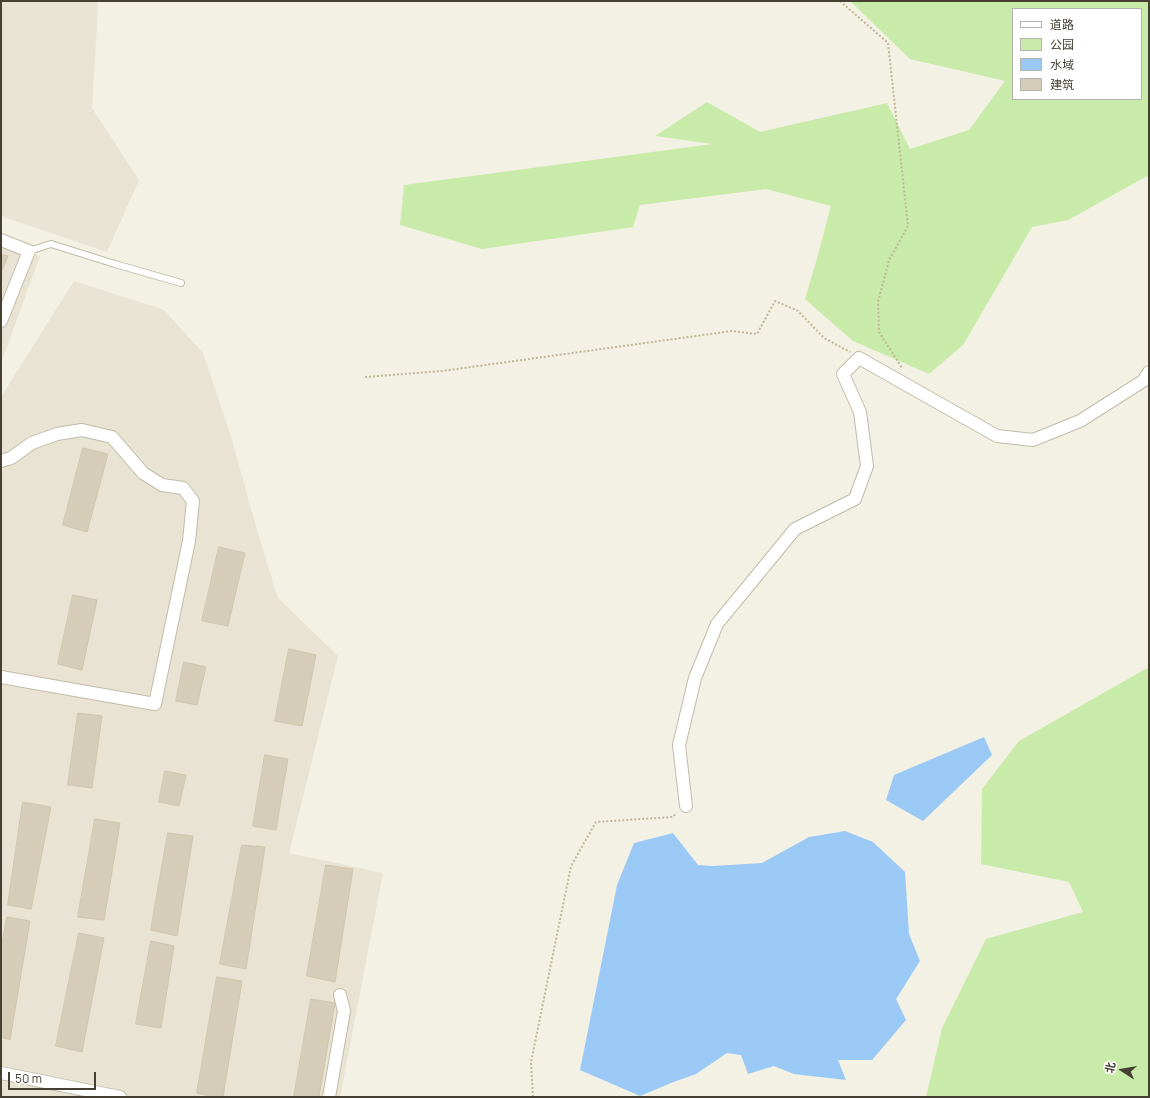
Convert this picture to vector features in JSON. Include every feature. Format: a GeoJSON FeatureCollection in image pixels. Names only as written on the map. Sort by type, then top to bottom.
{"type":"FeatureCollection","features":[{"type":"Feature","properties":{"kind":"street"},"geometry":{"type":"LineString","coordinates":[[1,240],[28,251],[1,321]]}},
{"type":"Feature","properties":{"kind":"street"},"geometry":{"type":"LineString","coordinates":[[686,806],[679,745],[695,678],[718,624],[795,529],[855,498],[867,466],[860,412],[843,374],[859,358],[997,436],[1033,440],[1080,421],[1142,381],[1149,372]]}},
{"type":"Feature","properties":{"kind":"street"},"geometry":{"type":"LineString","coordinates":[[1,461],[11,458],[32,444],[50,436],[82,430],[112,437],[143,473],[162,485],[183,488],[193,501],[188,541],[155,704],[1,677]]}},
{"type":"Feature","properties":{"kind":"street"},"geometry":{"type":"LineString","coordinates":[[329,1097],[344,1012],[340,995]]}},
{"type":"Feature","properties":{"kind":"street"},"geometry":{"type":"LineString","coordinates":[[1,1072],[120,1097]]}},
{"type":"Feature","properties":{"kind":"lane"},"geometry":{"type":"LineString","coordinates":[[28,251],[51,244],[181,283]]}},
{"type":"Feature","properties":{"kind":"path"},"geometry":{"type":"LineString","coordinates":[[840,1],[888,43],[908,226],[889,260],[878,302],[879,332],[904,371]]}},
{"type":"Feature","properties":{"kind":"path"},"geometry":{"type":"LineString","coordinates":[[365,377],[442,370],[732,331],[757,334],[775,301],[798,311],[824,338],[859,358]]}},
{"type":"Feature","properties":{"kind":"path"},"geometry":{"type":"LineString","coordinates":[[533,1097],[531,1062],[570,866],[596,822],[672,817],[686,806]]}},
{"type":"Feature","properties":{"kind":"shaded area"},"geometry":{"type":"Polygon","coordinates":[[[1,1],[97,1],[98,7],[92,108],[139,180],[107,252],[1,216],[1,1]]]}},
{"type":"Feature","properties":{"kind":"shaded area"},"geometry":{"type":"Polygon","coordinates":[[[1,244],[40,256],[1,363],[1,244]]]}},
{"type":"Feature","properties":{"kind":"shaded area"},"geometry":{"type":"Polygon","coordinates":[[[74,281],[164,310],[203,353],[231,437],[278,598],[338,656],[289,853],[383,873],[340,1097],[1,1097],[1,397],[74,281]]]}},
{"type":"Feature","properties":{"kind":"green space"},"geometry":{"type":"Polygon","coordinates":[[[850,1],[1149,1],[1149,175],[1068,220],[1032,227],[963,345],[929,374],[853,341],[805,299],[831,206],[766,189],[640,205],[633,227],[482,249],[400,225],[404,185],[713,144],[655,136],[707,102],[760,132],[887,103],[910,149],[969,130],[1005,81],[910,59],[850,1]]]}},
{"type":"Feature","properties":{"kind":"green space"},"geometry":{"type":"Polygon","coordinates":[[[1149,667],[1149,1097],[926,1097],[942,1028],[986,939],[1083,912],[1069,882],[981,864],[982,789],[1019,741],[1149,667]]]}},
{"type":"Feature","properties":{"kind":"water"},"geometry":{"type":"Polygon","coordinates":[[[984,737],[992,755],[923,821],[886,800],[894,775],[984,737]]]}},
{"type":"Feature","properties":{"kind":"water"},"geometry":{"type":"Polygon","coordinates":[[[845,831],[873,842],[905,872],[909,934],[920,961],[896,999],[906,1020],[872,1060],[838,1060],[846,1080],[794,1074],[774,1066],[748,1074],[741,1055],[727,1053],[696,1074],[640,1096],[580,1070],[617,885],[634,843],[673,833],[698,865],[713,866],[762,863],[809,837],[845,831]]]}},
{"type":"Feature","properties":{"kind":"building"},"geometry":{"type":"Polygon","coordinates":[[[1,254],[8,256],[1,273],[1,254]]]}},
{"type":"Feature","properties":{"kind":"building"},"geometry":{"type":"Polygon","coordinates":[[[83,448],[108,454],[87,532],[63,525],[83,448]]]}},
{"type":"Feature","properties":{"kind":"building"},"geometry":{"type":"Polygon","coordinates":[[[219,547],[245,553],[228,626],[202,621],[219,547]]]}},
{"type":"Feature","properties":{"kind":"building"},"geometry":{"type":"Polygon","coordinates":[[[73,595],[97,600],[82,670],[58,664],[73,595]]]}},
{"type":"Feature","properties":{"kind":"building"},"geometry":{"type":"Polygon","coordinates":[[[289,649],[316,655],[302,726],[275,721],[289,649]]]}},
{"type":"Feature","properties":{"kind":"building"},"geometry":{"type":"Polygon","coordinates":[[[184,662],[206,667],[197,705],[176,701],[184,662]]]}},
{"type":"Feature","properties":{"kind":"building"},"geometry":{"type":"Polygon","coordinates":[[[78,713],[102,716],[92,788],[68,785],[78,713]]]}},
{"type":"Feature","properties":{"kind":"building"},"geometry":{"type":"Polygon","coordinates":[[[265,755],[288,759],[276,830],[253,826],[265,755]]]}},
{"type":"Feature","properties":{"kind":"building"},"geometry":{"type":"Polygon","coordinates":[[[165,771],[186,775],[179,806],[159,802],[165,771]]]}},
{"type":"Feature","properties":{"kind":"building"},"geometry":{"type":"Polygon","coordinates":[[[23,802],[51,807],[31,909],[8,905],[23,802]]]}},
{"type":"Feature","properties":{"kind":"building"},"geometry":{"type":"Polygon","coordinates":[[[95,819],[120,823],[104,920],[78,917],[95,819]]]}},
{"type":"Feature","properties":{"kind":"building"},"geometry":{"type":"Polygon","coordinates":[[[168,833],[193,836],[177,936],[151,930],[168,833]]]}},
{"type":"Feature","properties":{"kind":"building"},"geometry":{"type":"Polygon","coordinates":[[[242,845],[265,847],[246,969],[220,964],[242,845]]]}},
{"type":"Feature","properties":{"kind":"building"},"geometry":{"type":"Polygon","coordinates":[[[326,865],[353,869],[335,982],[307,976],[326,865]]]}},
{"type":"Feature","properties":{"kind":"building"},"geometry":{"type":"Polygon","coordinates":[[[7,917],[30,921],[10,1040],[1,1037],[1,949],[7,917]]]}},
{"type":"Feature","properties":{"kind":"building"},"geometry":{"type":"Polygon","coordinates":[[[79,933],[104,938],[82,1052],[56,1046],[79,933]]]}},
{"type":"Feature","properties":{"kind":"building"},"geometry":{"type":"Polygon","coordinates":[[[151,941],[174,946],[161,1028],[136,1024],[151,941]]]}},
{"type":"Feature","properties":{"kind":"building"},"geometry":{"type":"Polygon","coordinates":[[[217,977],[242,981],[223,1097],[214,1097],[197,1093],[217,977]]]}},
{"type":"Feature","properties":{"kind":"building"},"geometry":{"type":"Polygon","coordinates":[[[311,999],[335,1003],[319,1097],[294,1097],[311,999]]]}}]}
